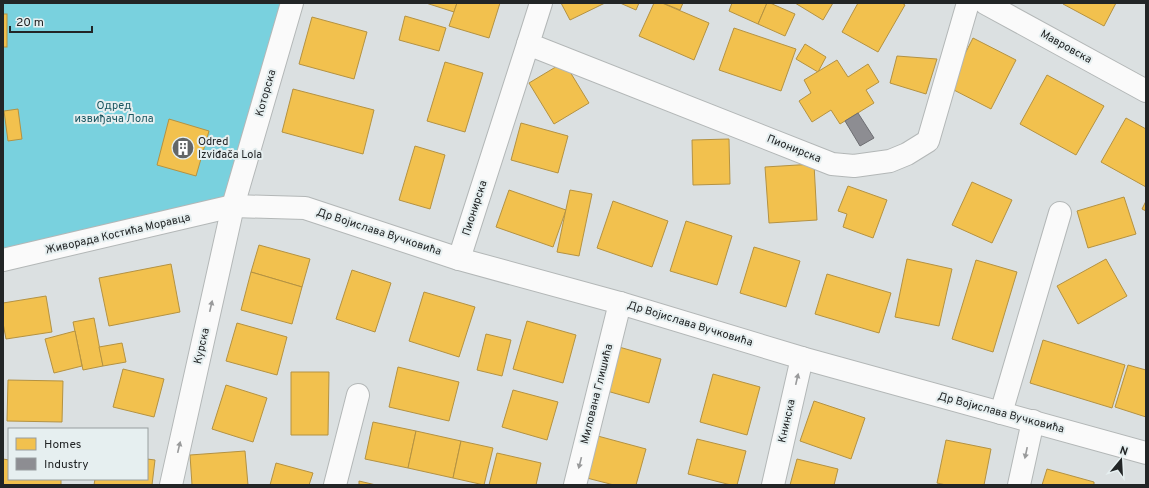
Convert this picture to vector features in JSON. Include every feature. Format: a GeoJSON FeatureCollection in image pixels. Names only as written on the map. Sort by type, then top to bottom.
{"type":"FeatureCollection","features":[{"type":"Feature","properties":{"kind":"street","name":"Которска"},"geometry":{"type":"LineString","coordinates":[[233,206],[292,3]]}},
{"type":"Feature","properties":{"kind":"street","name":"Пионирска"},"geometry":{"type":"LineString","coordinates":[[459,259],[541,3]]}},
{"type":"Feature","properties":{"kind":"street","name":"Пионирска"},"geometry":{"type":"LineString","coordinates":[[528,44],[832,164],[854,166],[890,161],[907,154],[928,140],[968,3]]}},
{"type":"Feature","properties":{"kind":"street","name":"Мавровска"},"geometry":{"type":"LineString","coordinates":[[986,3],[1146,91]]}},
{"type":"Feature","properties":{"kind":"street","name":"Др Војислава Вучковића"},"geometry":{"type":"LineString","coordinates":[[233,206],[306,208],[459,259],[620,303],[802,358],[1146,453]]}},
{"type":"Feature","properties":{"kind":"street","name":"Живорада Костића Моравца"},"geometry":{"type":"LineString","coordinates":[[3,260],[233,206]]}},
{"type":"Feature","properties":{"kind":"street","name":"Курска"},"geometry":{"type":"LineString","coordinates":[[171,485],[233,206]]}},
{"type":"Feature","properties":{"kind":"street"},"geometry":{"type":"LineString","coordinates":[[1001,413],[1060,213]]}},
{"type":"Feature","properties":{"kind":"street","name":"Милована Глишића"},"geometry":{"type":"LineString","coordinates":[[575,485],[620,303]]}},
{"type":"Feature","properties":{"kind":"street","name":"Книнска"},"geometry":{"type":"LineString","coordinates":[[773,485],[802,358]]}},
{"type":"Feature","properties":{"kind":"street"},"geometry":{"type":"LineString","coordinates":[[335,485],[358,395]]}},
{"type":"Feature","properties":{"kind":"street"},"geometry":{"type":"LineString","coordinates":[[1019,485],[1033,421]]}},
{"type":"Feature","properties":{"kind":"green space","name":"Одред извиђача Лола"},"geometry":{"type":"Polygon","coordinates":[[[3,3],[286,3],[236,198],[3,248],[3,3]]]}},
{"type":"Feature","properties":{"kind":"building: Homes"},"geometry":{"type":"Polygon","coordinates":[[[426,3],[457,3],[454,12],[426,3]]]}},
{"type":"Feature","properties":{"kind":"building: Homes"},"geometry":{"type":"Polygon","coordinates":[[[457,3],[500,3],[489,38],[449,26],[457,3]]]}},
{"type":"Feature","properties":{"kind":"building: Homes"},"geometry":{"type":"Polygon","coordinates":[[[561,3],[605,3],[570,20],[561,3]]]}},
{"type":"Feature","properties":{"kind":"building: Homes"},"geometry":{"type":"Polygon","coordinates":[[[620,3],[639,3],[636,10],[620,3]]]}},
{"type":"Feature","properties":{"kind":"building: Homes"},"geometry":{"type":"Polygon","coordinates":[[[654,3],[662,3],[709,23],[694,60],[639,36],[654,3]]]}},
{"type":"Feature","properties":{"kind":"building: Homes"},"geometry":{"type":"Polygon","coordinates":[[[663,3],[683,3],[680,10],[663,3]]]}},
{"type":"Feature","properties":{"kind":"building: Homes"},"geometry":{"type":"Polygon","coordinates":[[[732,3],[767,3],[758,24],[729,11],[732,3]]]}},
{"type":"Feature","properties":{"kind":"building: Homes"},"geometry":{"type":"Polygon","coordinates":[[[767,3],[795,14],[785,36],[758,24],[767,3]]]}},
{"type":"Feature","properties":{"kind":"building: Homes"},"geometry":{"type":"Polygon","coordinates":[[[795,3],[833,3],[823,20],[795,3]]]}},
{"type":"Feature","properties":{"kind":"building: Homes"},"geometry":{"type":"Polygon","coordinates":[[[858,3],[902,3],[905,5],[878,52],[842,32],[858,3]]]}},
{"type":"Feature","properties":{"kind":"building: Homes"},"geometry":{"type":"Polygon","coordinates":[[[1116,3],[1104,26],[1063,4],[1116,3]]]}},
{"type":"Feature","properties":{"kind":"building: Homes"},"geometry":{"type":"Polygon","coordinates":[[[3,14],[7,14],[7,47],[3,47],[3,14]]]}},
{"type":"Feature","properties":{"kind":"building: Homes"},"geometry":{"type":"Polygon","coordinates":[[[405,16],[446,28],[439,51],[399,40],[405,16]]]}},
{"type":"Feature","properties":{"kind":"building: Homes"},"geometry":{"type":"Polygon","coordinates":[[[312,17],[367,32],[354,79],[299,64],[312,17]]]}},
{"type":"Feature","properties":{"kind":"building: Homes"},"geometry":{"type":"Polygon","coordinates":[[[734,28],[796,49],[781,91],[719,70],[734,28]]]}},
{"type":"Feature","properties":{"kind":"building: Homes"},"geometry":{"type":"Polygon","coordinates":[[[973,38],[1016,60],[991,109],[948,87],[973,38]]]}},
{"type":"Feature","properties":{"kind":"building: Homes"},"geometry":{"type":"Polygon","coordinates":[[[805,44],[826,57],[818,72],[796,59],[805,44]]]}},
{"type":"Feature","properties":{"kind":"building: Homes"},"geometry":{"type":"Polygon","coordinates":[[[897,56],[937,59],[926,94],[890,83],[897,56]]]}},
{"type":"Feature","properties":{"kind":"building: Homes"},"geometry":{"type":"Polygon","coordinates":[[[837,60],[848,77],[868,64],[879,82],[866,90],[874,103],[840,124],[831,110],[812,122],[799,101],[811,93],[804,80],[837,60]]]}},
{"type":"Feature","properties":{"kind":"building: Homes"},"geometry":{"type":"Polygon","coordinates":[[[445,62],[483,73],[465,132],[427,121],[445,62]]]}},
{"type":"Feature","properties":{"kind":"building: Homes"},"geometry":{"type":"Polygon","coordinates":[[[564,62],[589,103],[554,124],[529,83],[564,62]]]}},
{"type":"Feature","properties":{"kind":"building: Homes"},"geometry":{"type":"Polygon","coordinates":[[[1047,75],[1104,106],[1076,155],[1020,124],[1047,75]]]}},
{"type":"Feature","properties":{"kind":"building: Homes"},"geometry":{"type":"Polygon","coordinates":[[[293,89],[374,110],[363,154],[282,132],[293,89]]]}},
{"type":"Feature","properties":{"kind":"building: Homes"},"geometry":{"type":"Polygon","coordinates":[[[18,109],[22,139],[8,141],[4,111],[18,109]]]}},
{"type":"Feature","properties":{"kind":"building: Homes"},"geometry":{"type":"Polygon","coordinates":[[[1126,118],[1146,129],[1146,187],[1101,162],[1126,118]]]}},
{"type":"Feature","properties":{"kind":"building: Homes","name":"Odred Izviđača Lola"},"geometry":{"type":"Polygon","coordinates":[[[169,119],[209,131],[196,176],[157,165],[169,119]]]}},
{"type":"Feature","properties":{"kind":"building: Homes"},"geometry":{"type":"Polygon","coordinates":[[[521,123],[568,136],[558,173],[511,160],[521,123]]]}},
{"type":"Feature","properties":{"kind":"building: Homes"},"geometry":{"type":"Polygon","coordinates":[[[729,139],[730,184],[693,185],[692,140],[729,139]]]}},
{"type":"Feature","properties":{"kind":"building: Homes"},"geometry":{"type":"Polygon","coordinates":[[[415,146],[445,155],[430,209],[399,200],[415,146]]]}},
{"type":"Feature","properties":{"kind":"building: Homes"},"geometry":{"type":"Polygon","coordinates":[[[814,164],[817,220],[769,223],[765,167],[814,164]]]}},
{"type":"Feature","properties":{"kind":"building: Homes"},"geometry":{"type":"Polygon","coordinates":[[[972,182],[1012,200],[992,243],[952,225],[972,182]]]}},
{"type":"Feature","properties":{"kind":"building: Homes"},"geometry":{"type":"Polygon","coordinates":[[[848,186],[887,200],[873,238],[843,227],[847,214],[838,211],[848,186]]]}},
{"type":"Feature","properties":{"kind":"building: Homes"},"geometry":{"type":"Polygon","coordinates":[[[509,190],[566,210],[553,247],[496,227],[509,190]]]}},
{"type":"Feature","properties":{"kind":"building: Homes"},"geometry":{"type":"Polygon","coordinates":[[[570,190],[592,194],[579,256],[557,252],[570,190]]]}},
{"type":"Feature","properties":{"kind":"building: Homes"},"geometry":{"type":"Polygon","coordinates":[[[1124,197],[1136,234],[1088,248],[1077,211],[1124,197]]]}},
{"type":"Feature","properties":{"kind":"building: Homes"},"geometry":{"type":"Polygon","coordinates":[[[613,201],[668,221],[652,267],[597,248],[613,201]]]}},
{"type":"Feature","properties":{"kind":"building: Homes"},"geometry":{"type":"Polygon","coordinates":[[[1146,201],[1146,211],[1142,209],[1146,201]]]}},
{"type":"Feature","properties":{"kind":"building: Homes"},"geometry":{"type":"Polygon","coordinates":[[[686,221],[732,236],[717,285],[670,271],[686,221]]]}},
{"type":"Feature","properties":{"kind":"building: Homes"},"geometry":{"type":"Polygon","coordinates":[[[259,245],[310,259],[302,287],[251,272],[259,245]]]}},
{"type":"Feature","properties":{"kind":"building: Homes"},"geometry":{"type":"Polygon","coordinates":[[[754,247],[800,261],[786,307],[740,293],[754,247]]]}},
{"type":"Feature","properties":{"kind":"building: Homes"},"geometry":{"type":"Polygon","coordinates":[[[907,259],[952,269],[939,326],[895,317],[907,259]]]}},
{"type":"Feature","properties":{"kind":"building: Homes"},"geometry":{"type":"Polygon","coordinates":[[[1106,259],[1127,296],[1078,324],[1057,286],[1106,259]]]}},
{"type":"Feature","properties":{"kind":"building: Homes"},"geometry":{"type":"Polygon","coordinates":[[[976,260],[1017,272],[993,352],[952,339],[976,260]]]}},
{"type":"Feature","properties":{"kind":"building: Homes"},"geometry":{"type":"Polygon","coordinates":[[[171,264],[180,312],[109,326],[99,278],[171,264]]]}},
{"type":"Feature","properties":{"kind":"building: Homes"},"geometry":{"type":"Polygon","coordinates":[[[352,270],[391,283],[375,332],[336,319],[352,270]]]}},
{"type":"Feature","properties":{"kind":"building: Homes"},"geometry":{"type":"Polygon","coordinates":[[[251,272],[302,287],[292,324],[241,310],[251,272]]]}},
{"type":"Feature","properties":{"kind":"building: Homes"},"geometry":{"type":"Polygon","coordinates":[[[827,274],[891,293],[879,333],[815,314],[827,274]]]}},
{"type":"Feature","properties":{"kind":"building: Homes"},"geometry":{"type":"Polygon","coordinates":[[[424,292],[475,307],[459,357],[409,341],[424,292]]]}},
{"type":"Feature","properties":{"kind":"building: Homes"},"geometry":{"type":"Polygon","coordinates":[[[46,296],[52,332],[6,339],[3,323],[3,303],[46,296]]]}},
{"type":"Feature","properties":{"kind":"building: Homes"},"geometry":{"type":"Polygon","coordinates":[[[94,318],[103,366],[83,370],[73,322],[94,318]]]}},
{"type":"Feature","properties":{"kind":"building: Homes"},"geometry":{"type":"Polygon","coordinates":[[[527,321],[576,335],[563,383],[513,369],[527,321]]]}},
{"type":"Feature","properties":{"kind":"building: Homes"},"geometry":{"type":"Polygon","coordinates":[[[237,323],[287,337],[277,375],[226,361],[237,323]]]}},
{"type":"Feature","properties":{"kind":"building: Homes"},"geometry":{"type":"Polygon","coordinates":[[[75,331],[82,366],[54,373],[45,339],[75,331]]]}},
{"type":"Feature","properties":{"kind":"building: Homes"},"geometry":{"type":"Polygon","coordinates":[[[486,334],[511,340],[502,376],[477,370],[486,334]]]}},
{"type":"Feature","properties":{"kind":"building: Homes"},"geometry":{"type":"Polygon","coordinates":[[[1043,340],[1125,365],[1112,408],[1030,383],[1043,340]]]}},
{"type":"Feature","properties":{"kind":"building: Homes"},"geometry":{"type":"Polygon","coordinates":[[[122,343],[126,362],[103,366],[99,347],[122,343]]]}},
{"type":"Feature","properties":{"kind":"building: Homes"},"geometry":{"type":"Polygon","coordinates":[[[619,347],[661,359],[649,403],[607,391],[619,347]]]}},
{"type":"Feature","properties":{"kind":"building: Homes"},"geometry":{"type":"Polygon","coordinates":[[[1128,365],[1146,370],[1146,417],[1115,407],[1128,365]]]}},
{"type":"Feature","properties":{"kind":"building: Homes"},"geometry":{"type":"Polygon","coordinates":[[[398,367],[459,382],[449,421],[389,407],[398,367]]]}},
{"type":"Feature","properties":{"kind":"building: Homes"},"geometry":{"type":"Polygon","coordinates":[[[123,369],[164,379],[154,417],[113,407],[123,369]]]}},
{"type":"Feature","properties":{"kind":"building: Homes"},"geometry":{"type":"Polygon","coordinates":[[[291,372],[329,372],[328,435],[291,435],[291,372]]]}},
{"type":"Feature","properties":{"kind":"building: Homes"},"geometry":{"type":"Polygon","coordinates":[[[713,374],[760,387],[747,435],[700,422],[713,374]]]}},
{"type":"Feature","properties":{"kind":"building: Homes"},"geometry":{"type":"Polygon","coordinates":[[[8,380],[63,381],[62,422],[7,421],[8,380]]]}},
{"type":"Feature","properties":{"kind":"building: Homes"},"geometry":{"type":"Polygon","coordinates":[[[226,385],[267,398],[253,442],[212,429],[226,385]]]}},
{"type":"Feature","properties":{"kind":"building: Homes"},"geometry":{"type":"Polygon","coordinates":[[[513,390],[558,402],[547,440],[502,427],[513,390]]]}},
{"type":"Feature","properties":{"kind":"building: Homes"},"geometry":{"type":"Polygon","coordinates":[[[814,401],[865,418],[851,459],[800,441],[814,401]]]}},
{"type":"Feature","properties":{"kind":"building: Homes"},"geometry":{"type":"Polygon","coordinates":[[[373,422],[416,431],[408,468],[365,459],[373,422]]]}},
{"type":"Feature","properties":{"kind":"building: Homes"},"geometry":{"type":"Polygon","coordinates":[[[416,431],[461,441],[453,478],[408,468],[416,431]]]}},
{"type":"Feature","properties":{"kind":"building: Homes"},"geometry":{"type":"Polygon","coordinates":[[[594,435],[646,449],[636,485],[614,485],[583,477],[594,435]]]}},
{"type":"Feature","properties":{"kind":"building: Homes"},"geometry":{"type":"Polygon","coordinates":[[[697,439],[746,451],[737,485],[731,485],[688,474],[697,439]]]}},
{"type":"Feature","properties":{"kind":"building: Homes"},"geometry":{"type":"Polygon","coordinates":[[[946,440],[991,449],[984,485],[946,485],[937,483],[946,440]]]}},
{"type":"Feature","properties":{"kind":"building: Homes"},"geometry":{"type":"Polygon","coordinates":[[[461,441],[493,448],[484,485],[453,478],[461,441]]]}},
{"type":"Feature","properties":{"kind":"building: Homes"},"geometry":{"type":"Polygon","coordinates":[[[245,451],[248,485],[192,485],[190,455],[245,451]]]}},
{"type":"Feature","properties":{"kind":"building: Homes"},"geometry":{"type":"Polygon","coordinates":[[[497,453],[541,463],[536,485],[489,485],[497,453]]]}},
{"type":"Feature","properties":{"kind":"building: Homes"},"geometry":{"type":"Polygon","coordinates":[[[3,459],[8,460],[8,480],[61,480],[61,485],[3,485],[3,459]]]}},
{"type":"Feature","properties":{"kind":"building: Homes"},"geometry":{"type":"Polygon","coordinates":[[[148,459],[155,460],[152,485],[94,485],[95,480],[148,480],[148,459]]]}},
{"type":"Feature","properties":{"kind":"building: Homes"},"geometry":{"type":"Polygon","coordinates":[[[797,459],[838,469],[834,485],[790,485],[797,459]]]}},
{"type":"Feature","properties":{"kind":"building: Homes"},"geometry":{"type":"Polygon","coordinates":[[[276,463],[313,473],[309,485],[270,485],[276,463]]]}},
{"type":"Feature","properties":{"kind":"building: Homes"},"geometry":{"type":"Polygon","coordinates":[[[1047,469],[1094,482],[1094,485],[1042,485],[1047,469]]]}},
{"type":"Feature","properties":{"kind":"building: Homes"},"geometry":{"type":"Polygon","coordinates":[[[359,481],[376,485],[359,485],[359,481]]]}},
{"type":"Feature","properties":{"kind":"building: Industry"},"geometry":{"type":"Polygon","coordinates":[[[858,113],[874,138],[860,146],[845,121],[858,113]]]}},
{"type":"Feature","properties":{"kind":"place","name":"Odred Izviđača Lola"},"geometry":{"type":"Point","coordinates":[183,148]}}]}
